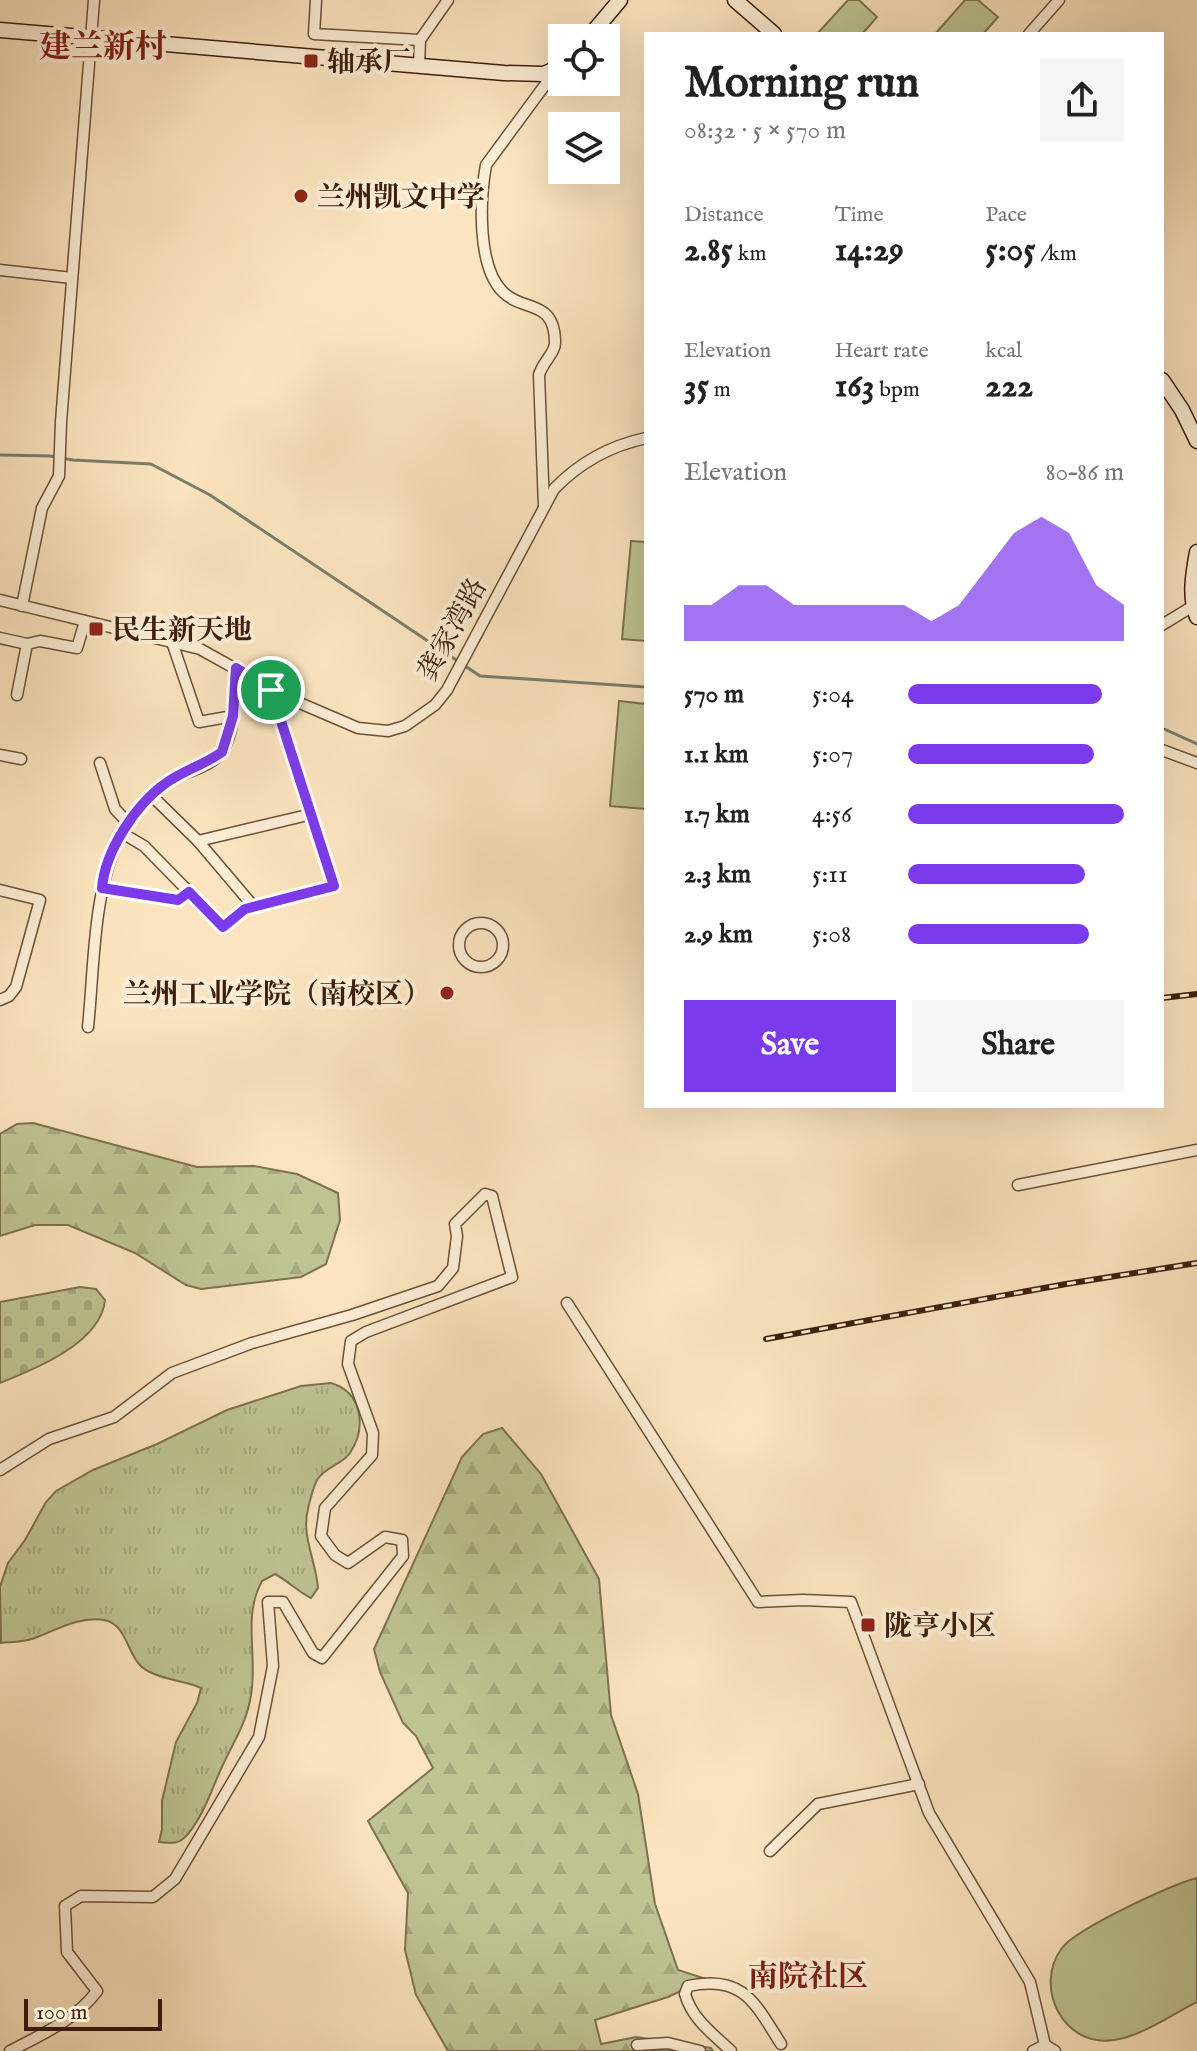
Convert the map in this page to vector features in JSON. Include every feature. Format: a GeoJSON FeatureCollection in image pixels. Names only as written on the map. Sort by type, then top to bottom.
{"type":"FeatureCollection","features":[{"type":"Feature","properties":{"kind":"main road"},"geometry":{"type":"LineString","coordinates":[[600,24],[620,0]]}},
{"type":"Feature","properties":{"kind":"main road"},"geometry":{"type":"LineString","coordinates":[[735,0],[772,32]]}},
{"type":"Feature","properties":{"kind":"main road"},"geometry":{"type":"LineString","coordinates":[[0,30],[522,73],[548,72]]}},
{"type":"Feature","properties":{"kind":"main road"},"geometry":{"type":"LineString","coordinates":[[1164,383],[1197,441]]}},
{"type":"Feature","properties":{"kind":"main road"},"geometry":{"type":"LineString","coordinates":[[1195,612],[1193,573],[1197,552]]}},
{"type":"Feature","properties":{"kind":"street"},"geometry":{"type":"LineString","coordinates":[[22,606],[42,508],[59,476],[94,0]]}},
{"type":"Feature","properties":{"kind":"street"},"geometry":{"type":"LineString","coordinates":[[316,0],[314,34],[420,40]]}},
{"type":"Feature","properties":{"kind":"street"},"geometry":{"type":"LineString","coordinates":[[419,65],[420,40],[448,0]]}},
{"type":"Feature","properties":{"kind":"street"},"geometry":{"type":"LineString","coordinates":[[1031,32],[1059,0]]}},
{"type":"Feature","properties":{"kind":"street"},"geometry":{"type":"LineString","coordinates":[[544,509],[539,375],[542,364],[555,348],[555,338],[551,321],[543,311],[516,301],[503,292],[493,278],[484,245],[483,181],[486,165],[548,83]]}},
{"type":"Feature","properties":{"kind":"street"},"geometry":{"type":"LineString","coordinates":[[0,270],[72,278]]}},
{"type":"Feature","properties":{"kind":"street","name":"龚家湾路"},"geometry":{"type":"LineString","coordinates":[[0,600],[200,649],[271,690],[358,728],[388,731],[405,726],[435,705],[455,675],[554,489],[571,471],[606,450],[644,439]]}},
{"type":"Feature","properties":{"kind":"street"},"geometry":{"type":"LineString","coordinates":[[1164,624],[1195,612]]}},
{"type":"Feature","properties":{"kind":"street"},"geometry":{"type":"LineString","coordinates":[[0,638],[27,644],[40,641],[77,648],[85,621]]}},
{"type":"Feature","properties":{"kind":"street"},"geometry":{"type":"LineString","coordinates":[[172,642],[199,722],[233,716]]}},
{"type":"Feature","properties":{"kind":"street"},"geometry":{"type":"LineString","coordinates":[[17,695],[27,644]]}},
{"type":"Feature","properties":{"kind":"street"},"geometry":{"type":"LineString","coordinates":[[88,1027],[102,888],[125,828],[135,812],[166,783],[222,752],[233,716],[236,668]]}},
{"type":"Feature","properties":{"kind":"street"},"geometry":{"type":"LineString","coordinates":[[100,763],[115,809],[125,828],[223,927],[245,909],[334,886],[271,690]]}},
{"type":"Feature","properties":{"kind":"street"},"geometry":{"type":"LineString","coordinates":[[1164,751],[1197,763]]}},
{"type":"Feature","properties":{"kind":"street"},"geometry":{"type":"LineString","coordinates":[[0,755],[21,759]]}},
{"type":"Feature","properties":{"kind":"street"},"geometry":{"type":"LineString","coordinates":[[152,796],[198,841],[254,907]]}},
{"type":"Feature","properties":{"kind":"street"},"geometry":{"type":"LineString","coordinates":[[198,841],[312,814]]}},
{"type":"Feature","properties":{"kind":"street"},"geometry":{"type":"LineString","coordinates":[[102,888],[178,900],[189,892]]}},
{"type":"Feature","properties":{"kind":"street"},"geometry":{"type":"LineString","coordinates":[[0,890],[40,900],[16,987],[9,996],[0,1000]]}},
{"type":"Feature","properties":{"kind":"street"},"geometry":{"type":"LineString","coordinates":[[476,924],[492,926],[503,939],[500,956],[487,966],[471,964],[460,950],[463,934],[476,924]]}},
{"type":"Feature","properties":{"kind":"street"},"geometry":{"type":"LineString","coordinates":[[1018,1185],[1197,1150]]}},
{"type":"Feature","properties":{"kind":"street"},"geometry":{"type":"LineString","coordinates":[[0,1470],[49,1439],[114,1417],[172,1373],[252,1343],[352,1315],[438,1286],[453,1268],[457,1236],[455,1224],[485,1194],[492,1196],[512,1277],[366,1332],[351,1341],[348,1364],[373,1433],[372,1455],[325,1508],[321,1536],[335,1555],[348,1563],[385,1537],[402,1540],[403,1556],[322,1658],[313,1653],[283,1602],[268,1602],[273,1666],[259,1737],[175,1879],[153,1897],[81,1896],[65,1906],[67,1952],[97,1991],[68,2018],[10,2051]]}},
{"type":"Feature","properties":{"kind":"street"},"geometry":{"type":"LineString","coordinates":[[567,1303],[758,1602],[851,1602],[929,1813],[1030,1982],[1050,2048],[1033,2051]]}},
{"type":"Feature","properties":{"kind":"street"},"geometry":{"type":"LineString","coordinates":[[770,1851],[818,1804],[919,1784]]}},
{"type":"Feature","properties":{"kind":"street"},"geometry":{"type":"LineString","coordinates":[[731,2051],[702,2025],[688,2006],[685,1994],[688,1986],[731,1985],[741,1990],[757,2006],[781,2044]]}},
{"type":"Feature","properties":{"kind":"street"},"geometry":{"type":"LineString","coordinates":[[637,2045],[668,2043],[700,2051]]}},
{"type":"Feature","properties":{"kind":"green space"},"geometry":{"type":"Polygon","coordinates":[[[848,0],[859,0],[877,17],[864,32],[819,32],[848,0]]]}},
{"type":"Feature","properties":{"kind":"green space"},"geometry":{"type":"Polygon","coordinates":[[[965,0],[978,0],[998,17],[985,32],[937,32],[965,0]]]}},
{"type":"Feature","properties":{"kind":"green space"},"geometry":{"type":"Polygon","coordinates":[[[631,541],[644,542],[644,641],[622,639],[631,541]]]}},
{"type":"Feature","properties":{"kind":"green space"},"geometry":{"type":"Polygon","coordinates":[[[619,701],[644,704],[644,809],[610,806],[619,701]]]}},
{"type":"Feature","properties":{"kind":"green space"},"geometry":{"type":"Polygon","coordinates":[[[33,1123],[197,1167],[254,1166],[297,1174],[338,1193],[340,1220],[326,1264],[301,1277],[201,1289],[186,1285],[135,1253],[68,1225],[35,1225],[0,1236],[0,1134],[17,1124],[33,1123]]]}},
{"type":"Feature","properties":{"kind":"green space"},"geometry":{"type":"Polygon","coordinates":[[[80,1287],[96,1289],[105,1300],[101,1315],[92,1329],[48,1362],[0,1383],[0,1302],[80,1287]]]}},
{"type":"Feature","properties":{"kind":"green space"},"geometry":{"type":"Polygon","coordinates":[[[331,1383],[349,1394],[355,1402],[360,1422],[350,1453],[320,1476],[310,1502],[306,1529],[318,1588],[311,1598],[275,1574],[262,1581],[253,1609],[253,1680],[243,1724],[193,1828],[178,1842],[159,1842],[162,1801],[176,1742],[197,1703],[201,1688],[144,1669],[121,1631],[104,1620],[76,1622],[32,1639],[1,1643],[0,1587],[8,1563],[56,1491],[93,1470],[157,1444],[227,1410],[301,1386],[331,1383]]]}},
{"type":"Feature","properties":{"kind":"green space"},"geometry":{"type":"Polygon","coordinates":[[[502,1428],[541,1474],[599,1579],[611,1715],[638,1794],[655,1904],[678,1970],[706,1979],[668,1997],[595,2020],[601,2044],[636,2037],[711,2048],[713,2051],[448,2051],[416,1995],[405,1950],[408,1893],[368,1821],[433,1768],[416,1736],[403,1723],[380,1672],[374,1649],[462,1457],[483,1434],[502,1428]]]}},
{"type":"Feature","properties":{"kind":"green space"},"geometry":{"type":"Polygon","coordinates":[[[1197,1878],[1197,2002],[1146,2030],[1114,2040],[1096,2040],[1080,2034],[1067,2024],[1052,1996],[1054,1963],[1062,1948],[1104,1919],[1197,1878]]]}},
{"type":"Feature","properties":{"kind":"waterway"},"geometry":{"type":"LineString","coordinates":[[0,455],[151,464],[210,495],[480,676],[644,687]]}},
{"type":"Feature","properties":{"kind":"waterway"},"geometry":{"type":"LineString","coordinates":[[1164,729],[1197,744]]}},
{"type":"Feature","properties":{"kind":"railway"},"geometry":{"type":"LineString","coordinates":[[1164,998],[1197,994]]}},
{"type":"Feature","properties":{"kind":"railway"},"geometry":{"type":"LineString","coordinates":[[766,1339],[1197,1263]]}},
{"type":"Feature","properties":{"kind":"place","name":"轴承厂"},"geometry":{"type":"Point","coordinates":[311,61]}},
{"type":"Feature","properties":{"kind":"place","name":"兰州凯文中学"},"geometry":{"type":"Point","coordinates":[301,196]}},
{"type":"Feature","properties":{"kind":"place","name":"民生新天地"},"geometry":{"type":"Point","coordinates":[96,629]}},
{"type":"Feature","properties":{"kind":"place","name":"兰州工业学院（南校区）"},"geometry":{"type":"Point","coordinates":[447,993]}},
{"type":"Feature","properties":{"kind":"place","name":"陇亨小区"},"geometry":{"type":"Point","coordinates":[868,1625]}},
{"type":"Feature","properties":{"kind":"district","name":"建兰新村"},"geometry":{"type":"Point","coordinates":[103,46]}},
{"type":"Feature","properties":{"kind":"district","name":"南院社区"},"geometry":{"type":"Point","coordinates":[808,1976]}},
{"type":"Feature","properties":{"kind":"route"},"geometry":{"type":"LineString","coordinates":[[236,668],[271,690],[334,886],[245,909],[223,927],[189,892],[178,900],[102,888],[118,841],[135,812],[166,783],[222,752],[233,716],[236,668]]}}]}
